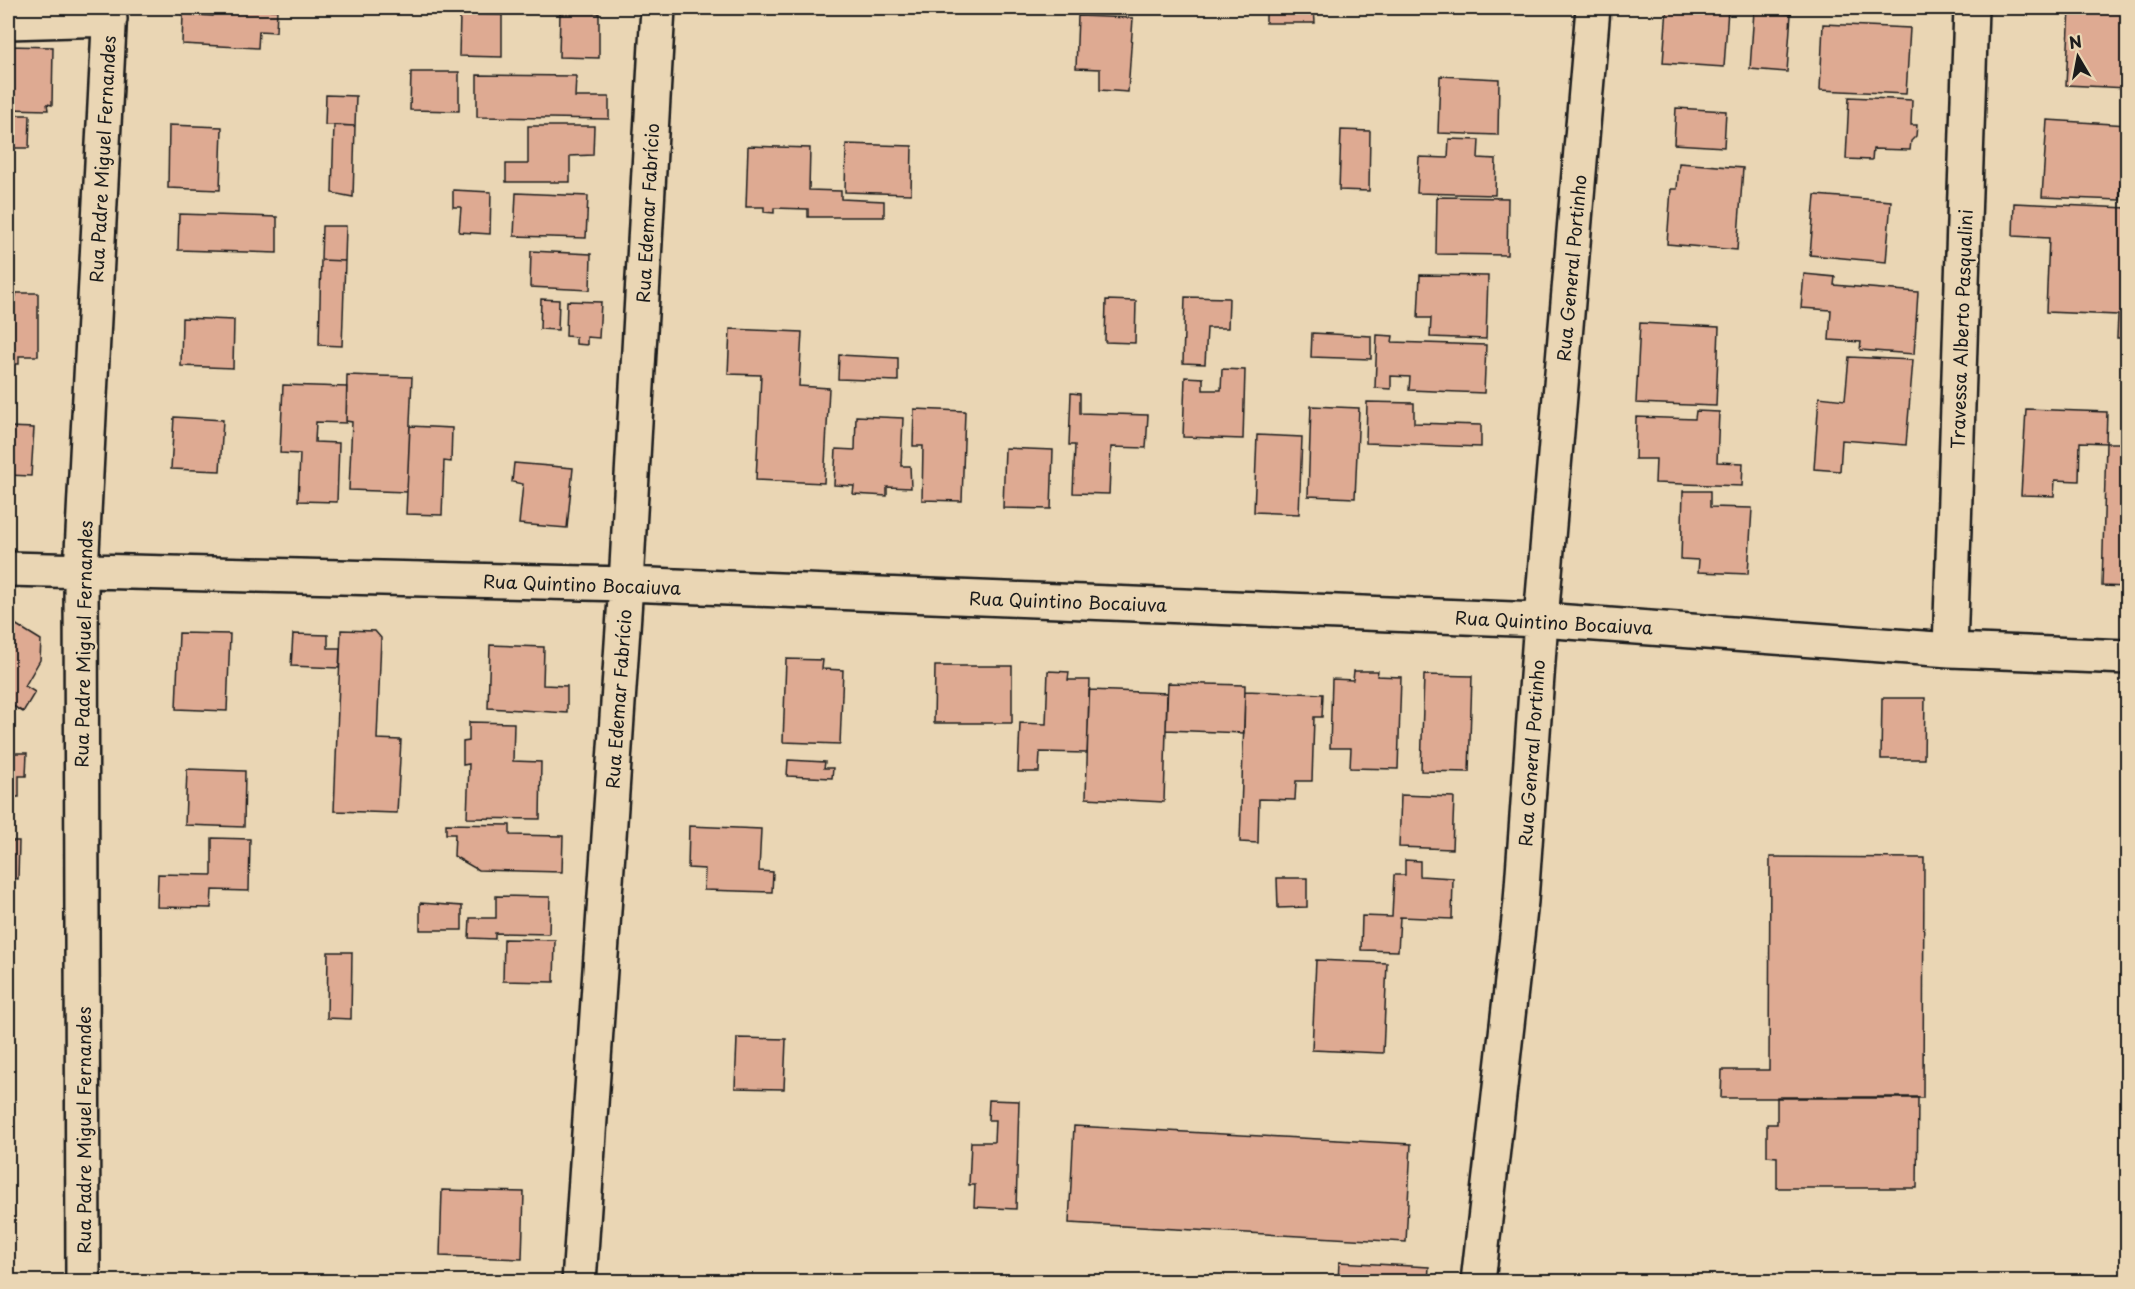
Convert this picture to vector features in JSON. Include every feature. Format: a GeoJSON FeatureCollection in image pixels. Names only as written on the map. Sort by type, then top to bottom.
{"type":"FeatureCollection","features":[{"type":"Feature","properties":{"kind":"street","name":"Rua Edemar Fabrício"},"geometry":{"type":"LineString","coordinates":[[579,1281],[626,584],[658,8]]}},
{"type":"Feature","properties":{"kind":"street","name":"Rua General Portinho"},"geometry":{"type":"LineString","coordinates":[[1478,1281],[1521,901],[1541,620],[1593,8]]}},
{"type":"Feature","properties":{"kind":"street","name":"Travessa Alberto Pasqualini"},"geometry":{"type":"LineString","coordinates":[[1950,650],[1971,8]]}},
{"type":"Feature","properties":{"kind":"street"},"geometry":{"type":"LineString","coordinates":[[8,22],[110,13]]}},
{"type":"Feature","properties":{"kind":"street","name":"Rua Padre Miguel Fernandes"},"geometry":{"type":"LineString","coordinates":[[83,1281],[81,571],[110,13]]}},
{"type":"Feature","properties":{"kind":"street","name":"Rua Quintino Bocaiuva"},"geometry":{"type":"LineString","coordinates":[[8,569],[626,584],[1541,620],[1950,650],[2127,657]]}},
{"type":"Feature","properties":{"kind":"building"},"geometry":{"type":"Polygon","coordinates":[[[214,8],[277,10],[276,32],[259,31],[258,48],[182,44],[183,14],[213,16],[214,8]]]}},
{"type":"Feature","properties":{"kind":"building"},"geometry":{"type":"Polygon","coordinates":[[[1266,8],[1314,8],[1315,23],[1266,23],[1266,8]]]}},
{"type":"Feature","properties":{"kind":"building"},"geometry":{"type":"Polygon","coordinates":[[[1667,8],[1728,9],[1724,67],[1663,63],[1667,8]]]}},
{"type":"Feature","properties":{"kind":"building"},"geometry":{"type":"Polygon","coordinates":[[[2070,8],[2128,8],[2128,88],[2066,85],[2070,8]]]}},
{"type":"Feature","properties":{"kind":"building"},"geometry":{"type":"Polygon","coordinates":[[[1754,11],[1791,14],[1787,72],[1750,69],[1754,11]]]}},
{"type":"Feature","properties":{"kind":"building"},"geometry":{"type":"Polygon","coordinates":[[[560,13],[599,13],[599,58],[559,57],[560,13]]]}},
{"type":"Feature","properties":{"kind":"building"},"geometry":{"type":"Polygon","coordinates":[[[460,14],[502,15],[502,57],[459,56],[460,14]]]}},
{"type":"Feature","properties":{"kind":"building"},"geometry":{"type":"Polygon","coordinates":[[[1078,16],[1133,18],[1128,92],[1100,90],[1100,69],[1076,68],[1078,16]]]}},
{"type":"Feature","properties":{"kind":"building"},"geometry":{"type":"Polygon","coordinates":[[[1823,24],[1910,28],[1906,94],[1820,90],[1823,24]]]}},
{"type":"Feature","properties":{"kind":"building"},"geometry":{"type":"Polygon","coordinates":[[[8,46],[53,47],[52,105],[47,104],[48,110],[8,109],[8,46]]]}},
{"type":"Feature","properties":{"kind":"building"},"geometry":{"type":"Polygon","coordinates":[[[411,72],[459,72],[459,111],[410,110],[411,72]]]}},
{"type":"Feature","properties":{"kind":"building"},"geometry":{"type":"Polygon","coordinates":[[[477,75],[576,76],[575,97],[609,97],[609,119],[477,117],[477,75]]]}},
{"type":"Feature","properties":{"kind":"building"},"geometry":{"type":"Polygon","coordinates":[[[1440,76],[1499,79],[1498,135],[1438,133],[1440,76]]]}},
{"type":"Feature","properties":{"kind":"building"},"geometry":{"type":"Polygon","coordinates":[[[326,95],[356,96],[355,126],[325,125],[326,95]]]}},
{"type":"Feature","properties":{"kind":"building"},"geometry":{"type":"Polygon","coordinates":[[[1849,97],[1912,100],[1911,125],[1917,125],[1916,136],[1911,141],[1910,150],[1873,149],[1872,160],[1846,159],[1849,97]]]}},
{"type":"Feature","properties":{"kind":"building"},"geometry":{"type":"Polygon","coordinates":[[[1676,108],[1726,111],[1724,147],[1674,144],[1676,108]]]}},
{"type":"Feature","properties":{"kind":"building"},"geometry":{"type":"Polygon","coordinates":[[[8,115],[30,115],[29,148],[8,148],[8,115]]]}},
{"type":"Feature","properties":{"kind":"building"},"geometry":{"type":"Polygon","coordinates":[[[2047,120],[2128,125],[2128,172],[2121,172],[2120,200],[2042,197],[2047,120]]]}},
{"type":"Feature","properties":{"kind":"building"},"geometry":{"type":"Polygon","coordinates":[[[169,125],[222,127],[220,190],[168,188],[169,125]]]}},
{"type":"Feature","properties":{"kind":"building"},"geometry":{"type":"Polygon","coordinates":[[[334,125],[355,126],[353,197],[332,193],[334,125]]]}},
{"type":"Feature","properties":{"kind":"building"},"geometry":{"type":"Polygon","coordinates":[[[528,126],[594,126],[593,155],[570,156],[570,182],[506,182],[506,164],[528,164],[528,126]]]}},
{"type":"Feature","properties":{"kind":"building"},"geometry":{"type":"Polygon","coordinates":[[[1341,130],[1370,131],[1369,191],[1339,190],[1341,130]]]}},
{"type":"Feature","properties":{"kind":"building"},"geometry":{"type":"Polygon","coordinates":[[[1449,139],[1479,140],[1478,158],[1496,159],[1495,195],[1417,193],[1419,157],[1448,158],[1449,139]]]}},
{"type":"Feature","properties":{"kind":"building"},"geometry":{"type":"Polygon","coordinates":[[[846,144],[912,146],[911,194],[845,192],[846,144]]]}},
{"type":"Feature","properties":{"kind":"building"},"geometry":{"type":"Polygon","coordinates":[[[748,146],[810,148],[809,190],[841,191],[841,199],[884,201],[884,217],[808,217],[808,209],[774,208],[774,213],[764,212],[764,207],[746,207],[748,146]]]}},
{"type":"Feature","properties":{"kind":"building"},"geometry":{"type":"Polygon","coordinates":[[[1679,163],[1743,168],[1737,250],[1667,244],[1671,189],[1677,189],[1679,163]]]}},
{"type":"Feature","properties":{"kind":"building"},"geometry":{"type":"Polygon","coordinates":[[[453,190],[491,192],[490,234],[459,232],[461,207],[453,207],[453,190]]]}},
{"type":"Feature","properties":{"kind":"building"},"geometry":{"type":"Polygon","coordinates":[[[516,193],[588,196],[586,238],[514,236],[516,193]]]}},
{"type":"Feature","properties":{"kind":"building"},"geometry":{"type":"Polygon","coordinates":[[[1815,195],[1891,201],[1886,262],[1810,255],[1815,195]]]}},
{"type":"Feature","properties":{"kind":"building"},"geometry":{"type":"Polygon","coordinates":[[[1437,197],[1508,198],[1507,255],[1436,254],[1437,197]]]}},
{"type":"Feature","properties":{"kind":"building"},"geometry":{"type":"Polygon","coordinates":[[[2014,203],[2128,208],[2128,338],[2117,338],[2118,315],[2046,312],[2049,238],[2013,236],[2014,203]]]}},
{"type":"Feature","properties":{"kind":"building"},"geometry":{"type":"Polygon","coordinates":[[[179,214],[277,217],[277,253],[178,250],[179,214]]]}},
{"type":"Feature","properties":{"kind":"building"},"geometry":{"type":"Polygon","coordinates":[[[322,226],[346,226],[345,261],[321,260],[322,226]]]}},
{"type":"Feature","properties":{"kind":"building"},"geometry":{"type":"Polygon","coordinates":[[[531,251],[591,254],[590,290],[530,287],[531,251]]]}},
{"type":"Feature","properties":{"kind":"building"},"geometry":{"type":"Polygon","coordinates":[[[321,260],[345,261],[342,346],[319,345],[321,260]]]}},
{"type":"Feature","properties":{"kind":"building"},"geometry":{"type":"Polygon","coordinates":[[[1804,274],[1835,277],[1834,285],[1918,292],[1914,354],[1860,350],[1861,342],[1829,340],[1831,310],[1801,308],[1804,274]]]}},
{"type":"Feature","properties":{"kind":"building"},"geometry":{"type":"Polygon","coordinates":[[[1420,275],[1488,276],[1486,339],[1430,337],[1431,318],[1418,318],[1420,275]]]}},
{"type":"Feature","properties":{"kind":"building"},"geometry":{"type":"Polygon","coordinates":[[[16,293],[38,293],[38,356],[19,356],[19,364],[8,364],[8,296],[16,296],[16,293]]]}},
{"type":"Feature","properties":{"kind":"building"},"geometry":{"type":"Polygon","coordinates":[[[1185,297],[1229,298],[1228,328],[1207,328],[1205,364],[1183,363],[1185,297]]]}},
{"type":"Feature","properties":{"kind":"building"},"geometry":{"type":"Polygon","coordinates":[[[541,299],[559,300],[558,330],[540,329],[541,299]]]}},
{"type":"Feature","properties":{"kind":"building"},"geometry":{"type":"Polygon","coordinates":[[[1106,300],[1136,301],[1135,343],[1105,342],[1106,300]]]}},
{"type":"Feature","properties":{"kind":"building"},"geometry":{"type":"Polygon","coordinates":[[[567,301],[601,302],[599,338],[587,337],[587,345],[576,344],[576,337],[566,336],[567,301]]]}},
{"type":"Feature","properties":{"kind":"building"},"geometry":{"type":"Polygon","coordinates":[[[182,318],[234,320],[233,368],[181,366],[182,318]]]}},
{"type":"Feature","properties":{"kind":"building"},"geometry":{"type":"Polygon","coordinates":[[[1640,323],[1719,327],[1716,406],[1636,403],[1640,323]]]}},
{"type":"Feature","properties":{"kind":"building"},"geometry":{"type":"Polygon","coordinates":[[[730,329],[802,332],[799,386],[829,388],[824,483],[756,480],[761,375],[728,374],[730,329]]]}},
{"type":"Feature","properties":{"kind":"building"},"geometry":{"type":"Polygon","coordinates":[[[1312,333],[1371,336],[1371,359],[1311,357],[1312,333]]]}},
{"type":"Feature","properties":{"kind":"building"},"geometry":{"type":"Polygon","coordinates":[[[1377,335],[1393,336],[1392,342],[1486,345],[1484,393],[1409,390],[1410,377],[1391,376],[1391,389],[1375,388],[1377,335]]]}},
{"type":"Feature","properties":{"kind":"building"},"geometry":{"type":"Polygon","coordinates":[[[839,355],[898,358],[898,381],[838,379],[839,355]]]}},
{"type":"Feature","properties":{"kind":"building"},"geometry":{"type":"Polygon","coordinates":[[[1849,357],[1913,360],[1906,445],[1842,440],[1840,471],[1814,469],[1819,397],[1845,400],[1849,357]]]}},
{"type":"Feature","properties":{"kind":"building"},"geometry":{"type":"Polygon","coordinates":[[[1222,369],[1245,370],[1243,439],[1183,437],[1185,377],[1203,378],[1203,390],[1221,390],[1222,369]]]}},
{"type":"Feature","properties":{"kind":"building"},"geometry":{"type":"Polygon","coordinates":[[[347,375],[412,377],[407,492],[349,490],[352,422],[346,421],[347,375]]]}},
{"type":"Feature","properties":{"kind":"building"},"geometry":{"type":"Polygon","coordinates":[[[283,385],[347,387],[346,423],[316,422],[315,442],[339,443],[337,502],[298,501],[300,454],[280,453],[283,385]]]}},
{"type":"Feature","properties":{"kind":"building"},"geometry":{"type":"Polygon","coordinates":[[[1071,393],[1080,394],[1080,413],[1148,415],[1146,448],[1111,447],[1109,494],[1073,493],[1075,445],[1069,445],[1071,393]]]}},
{"type":"Feature","properties":{"kind":"building"},"geometry":{"type":"Polygon","coordinates":[[[1367,402],[1414,403],[1414,423],[1481,425],[1481,447],[1366,443],[1367,402]]]}},
{"type":"Feature","properties":{"kind":"building"},"geometry":{"type":"Polygon","coordinates":[[[1311,406],[1359,408],[1355,498],[1308,496],[1311,406]]]}},
{"type":"Feature","properties":{"kind":"building"},"geometry":{"type":"Polygon","coordinates":[[[914,409],[965,411],[962,501],[922,500],[923,446],[913,446],[914,409]]]}},
{"type":"Feature","properties":{"kind":"building"},"geometry":{"type":"Polygon","coordinates":[[[2026,409],[2107,412],[2106,443],[2080,442],[2079,481],[2055,480],[2054,496],[2021,495],[2026,409]]]}},
{"type":"Feature","properties":{"kind":"building"},"geometry":{"type":"Polygon","coordinates":[[[1696,411],[1719,412],[1717,462],[1743,463],[1742,486],[1655,483],[1656,459],[1635,459],[1636,417],[1695,419],[1696,411]]]}},
{"type":"Feature","properties":{"kind":"building"},"geometry":{"type":"Polygon","coordinates":[[[856,416],[903,418],[901,466],[910,466],[911,488],[887,487],[887,496],[853,494],[854,486],[834,485],[836,449],[855,450],[856,416]]]}},
{"type":"Feature","properties":{"kind":"building"},"geometry":{"type":"Polygon","coordinates":[[[174,417],[223,420],[220,471],[171,469],[174,417]]]}},
{"type":"Feature","properties":{"kind":"building"},"geometry":{"type":"Polygon","coordinates":[[[410,426],[452,428],[451,462],[444,461],[442,515],[406,514],[410,426]]]}},
{"type":"Feature","properties":{"kind":"building"},"geometry":{"type":"Polygon","coordinates":[[[8,427],[34,428],[31,476],[8,475],[8,427]]]}},
{"type":"Feature","properties":{"kind":"building"},"geometry":{"type":"Polygon","coordinates":[[[1257,435],[1302,437],[1299,514],[1254,512],[1257,435]]]}},
{"type":"Feature","properties":{"kind":"building"},"geometry":{"type":"Polygon","coordinates":[[[2106,443],[2128,443],[2128,587],[2102,586],[2106,443]]]}},
{"type":"Feature","properties":{"kind":"building"},"geometry":{"type":"Polygon","coordinates":[[[1005,448],[1053,450],[1051,509],[1003,508],[1005,448]]]}},
{"type":"Feature","properties":{"kind":"building"},"geometry":{"type":"Polygon","coordinates":[[[514,463],[573,468],[567,528],[519,524],[523,484],[512,482],[514,463]]]}},
{"type":"Feature","properties":{"kind":"building"},"geometry":{"type":"Polygon","coordinates":[[[1683,491],[1710,491],[1710,507],[1752,508],[1748,574],[1698,572],[1699,560],[1681,559],[1683,491]]]}},
{"type":"Feature","properties":{"kind":"building"},"geometry":{"type":"Polygon","coordinates":[[[10,621],[41,640],[40,660],[25,686],[35,692],[23,712],[8,703],[8,626],[10,621]]]}},
{"type":"Feature","properties":{"kind":"building"},"geometry":{"type":"Polygon","coordinates":[[[341,630],[375,631],[381,638],[377,739],[401,740],[397,813],[334,811],[341,630]]]}},
{"type":"Feature","properties":{"kind":"building"},"geometry":{"type":"Polygon","coordinates":[[[179,633],[230,634],[227,711],[176,709],[179,633]]]}},
{"type":"Feature","properties":{"kind":"building"},"geometry":{"type":"Polygon","coordinates":[[[293,634],[328,635],[328,648],[340,648],[339,668],[291,666],[293,634]]]}},
{"type":"Feature","properties":{"kind":"building"},"geometry":{"type":"Polygon","coordinates":[[[490,645],[544,647],[543,685],[567,686],[567,713],[488,708],[490,645]]]}},
{"type":"Feature","properties":{"kind":"building"},"geometry":{"type":"Polygon","coordinates":[[[786,659],[823,660],[822,669],[843,670],[840,744],[783,742],[786,659]]]}},
{"type":"Feature","properties":{"kind":"building"},"geometry":{"type":"Polygon","coordinates":[[[935,666],[1012,666],[1012,723],[934,723],[935,666]]]}},
{"type":"Feature","properties":{"kind":"building"},"geometry":{"type":"Polygon","coordinates":[[[1048,671],[1069,672],[1068,680],[1090,680],[1087,753],[1040,752],[1039,772],[1018,772],[1020,723],[1046,724],[1048,671]]]}},
{"type":"Feature","properties":{"kind":"building"},"geometry":{"type":"Polygon","coordinates":[[[1354,671],[1378,671],[1377,676],[1401,677],[1398,769],[1350,768],[1351,748],[1330,748],[1332,679],[1353,680],[1354,671]]]}},
{"type":"Feature","properties":{"kind":"building"},"geometry":{"type":"Polygon","coordinates":[[[1424,675],[1472,676],[1469,772],[1421,771],[1424,675]]]}},
{"type":"Feature","properties":{"kind":"building"},"geometry":{"type":"Polygon","coordinates":[[[1168,683],[1245,685],[1244,733],[1166,730],[1168,683]]]}},
{"type":"Feature","properties":{"kind":"building"},"geometry":{"type":"Polygon","coordinates":[[[1089,690],[1167,693],[1164,802],[1086,798],[1089,690]]]}},
{"type":"Feature","properties":{"kind":"building"},"geometry":{"type":"Polygon","coordinates":[[[1245,691],[1323,694],[1322,717],[1314,717],[1312,781],[1296,781],[1295,800],[1259,799],[1258,843],[1240,842],[1245,691]]]}},
{"type":"Feature","properties":{"kind":"building"},"geometry":{"type":"Polygon","coordinates":[[[1882,698],[1925,698],[1924,759],[1881,759],[1882,698]]]}},
{"type":"Feature","properties":{"kind":"building"},"geometry":{"type":"Polygon","coordinates":[[[2122,702],[2128,702],[2128,741],[2122,741],[2122,702]]]}},
{"type":"Feature","properties":{"kind":"building"},"geometry":{"type":"Polygon","coordinates":[[[469,722],[514,723],[513,761],[541,762],[540,819],[467,818],[469,764],[463,765],[463,742],[469,741],[469,722]]]}},
{"type":"Feature","properties":{"kind":"building"},"geometry":{"type":"Polygon","coordinates":[[[8,753],[27,753],[26,776],[19,776],[19,797],[8,797],[8,753]]]}},
{"type":"Feature","properties":{"kind":"building"},"geometry":{"type":"Polygon","coordinates":[[[788,760],[825,762],[824,768],[833,768],[832,778],[787,776],[788,760]]]}},
{"type":"Feature","properties":{"kind":"building"},"geometry":{"type":"Polygon","coordinates":[[[187,769],[245,771],[244,827],[185,825],[187,769]]]}},
{"type":"Feature","properties":{"kind":"building"},"geometry":{"type":"Polygon","coordinates":[[[1401,795],[1454,797],[1452,849],[1399,847],[1401,795]]]}},
{"type":"Feature","properties":{"kind":"building"},"geometry":{"type":"Polygon","coordinates":[[[446,824],[510,825],[510,835],[563,836],[562,872],[478,870],[454,856],[455,834],[446,834],[446,824]]]}},
{"type":"Feature","properties":{"kind":"building"},"geometry":{"type":"Polygon","coordinates":[[[689,826],[761,829],[759,871],[773,872],[772,892],[704,890],[705,869],[688,868],[689,826]]]}},
{"type":"Feature","properties":{"kind":"building"},"geometry":{"type":"Polygon","coordinates":[[[212,838],[250,839],[249,891],[212,890],[211,908],[157,907],[158,874],[212,875],[212,838]]]}},
{"type":"Feature","properties":{"kind":"building"},"geometry":{"type":"Polygon","coordinates":[[[8,841],[19,841],[18,879],[8,878],[8,841]]]}},
{"type":"Feature","properties":{"kind":"building"},"geometry":{"type":"Polygon","coordinates":[[[1770,857],[1924,858],[1923,1098],[1721,1098],[1722,1070],[1769,1070],[1770,857]]]}},
{"type":"Feature","properties":{"kind":"building"},"geometry":{"type":"Polygon","coordinates":[[[1405,860],[1420,861],[1420,876],[1453,878],[1452,919],[1400,917],[1398,951],[1361,950],[1362,916],[1392,917],[1394,875],[1405,875],[1405,860]]]}},
{"type":"Feature","properties":{"kind":"building"},"geometry":{"type":"Polygon","coordinates":[[[1277,878],[1307,878],[1307,907],[1278,908],[1277,878]]]}},
{"type":"Feature","properties":{"kind":"building"},"geometry":{"type":"Polygon","coordinates":[[[496,896],[550,897],[549,934],[495,933],[495,939],[469,938],[470,918],[496,918],[496,896]]]}},
{"type":"Feature","properties":{"kind":"building"},"geometry":{"type":"Polygon","coordinates":[[[420,903],[462,906],[462,930],[420,930],[420,903]]]}},
{"type":"Feature","properties":{"kind":"building"},"geometry":{"type":"Polygon","coordinates":[[[504,939],[555,940],[554,982],[503,981],[504,939]]]}},
{"type":"Feature","properties":{"kind":"building"},"geometry":{"type":"Polygon","coordinates":[[[328,952],[352,952],[351,1019],[327,1018],[328,952]]]}},
{"type":"Feature","properties":{"kind":"building"},"geometry":{"type":"Polygon","coordinates":[[[1316,960],[1387,963],[1383,1053],[1312,1050],[1316,960]]]}},
{"type":"Feature","properties":{"kind":"building"},"geometry":{"type":"Polygon","coordinates":[[[737,1038],[786,1039],[784,1089],[735,1088],[737,1038]]]}},
{"type":"Feature","properties":{"kind":"building"},"geometry":{"type":"Polygon","coordinates":[[[1777,1097],[1918,1097],[1917,1188],[1777,1188],[1777,1157],[1767,1156],[1767,1124],[1777,1124],[1777,1097]]]}},
{"type":"Feature","properties":{"kind":"building"},"geometry":{"type":"Polygon","coordinates":[[[989,1100],[1019,1101],[1016,1209],[974,1207],[975,1185],[969,1185],[971,1142],[994,1142],[995,1120],[988,1120],[989,1100]]]}},
{"type":"Feature","properties":{"kind":"building"},"geometry":{"type":"Polygon","coordinates":[[[1074,1126],[1411,1144],[1406,1242],[1069,1223],[1074,1126]]]}},
{"type":"Feature","properties":{"kind":"building"},"geometry":{"type":"Polygon","coordinates":[[[442,1190],[524,1192],[522,1259],[440,1256],[442,1190]]]}},
{"type":"Feature","properties":{"kind":"building"},"geometry":{"type":"Polygon","coordinates":[[[1339,1262],[1429,1267],[1428,1282],[1338,1282],[1339,1262]]]}}]}
